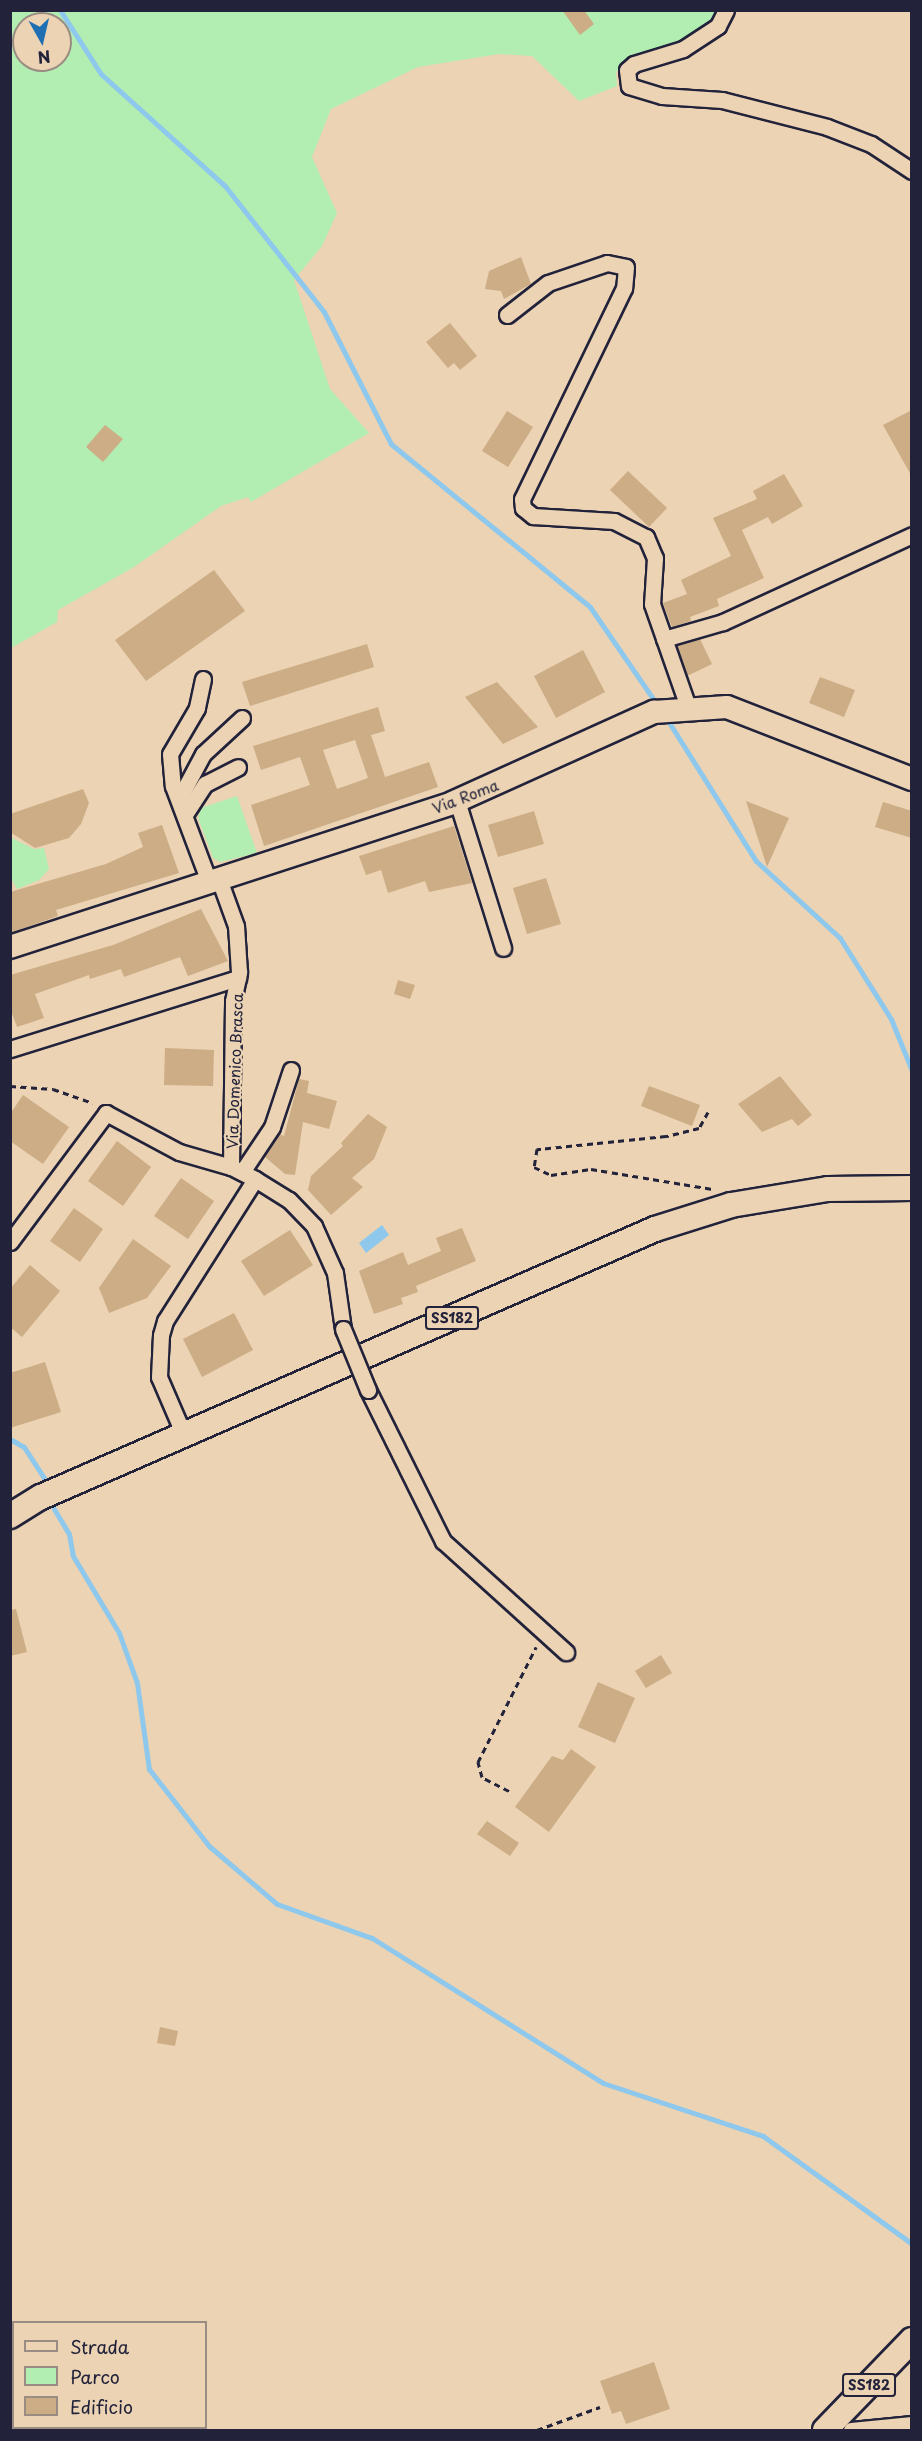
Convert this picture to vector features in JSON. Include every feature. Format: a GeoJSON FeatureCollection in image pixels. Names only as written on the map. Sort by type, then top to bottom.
{"type":"FeatureCollection","features":[{"type":"Feature","properties":{"kind":"main road","name":"SS182"},"geometry":{"type":"LineString","coordinates":[[10,1516],[41,1497],[655,1229],[731,1205],[828,1190],[912,1188]]}},
{"type":"Feature","properties":{"kind":"main road","name":"SS182"},"geometry":{"type":"LineString","coordinates":[[825,2430],[912,2340]]}},
{"type":"Feature","properties":{"kind":"street"},"geometry":{"type":"LineString","coordinates":[[726,10],[718,26],[683,49],[634,64],[627,70],[629,86],[662,96],[722,100],[827,127],[871,144],[912,171]]}},
{"type":"Feature","properties":{"kind":"street"},"geometry":{"type":"LineString","coordinates":[[507,315],[548,283],[607,263],[626,267],[624,288],[522,499],[523,508],[533,516],[614,521],[646,537],[655,558],[652,604],[664,639],[672,709]]}},
{"type":"Feature","properties":{"kind":"street"},"geometry":{"type":"LineString","coordinates":[[664,639],[723,622],[912,535]]}},
{"type":"Feature","properties":{"kind":"street","name":"Via Domenico Brasca"},"geometry":{"type":"LineString","coordinates":[[203,679],[197,708],[170,754],[183,806],[214,881],[236,926],[238,978],[233,1002],[243,1173]]}},
{"type":"Feature","properties":{"kind":"street","name":"Via Roma"},"geometry":{"type":"LineString","coordinates":[[10,947],[457,801],[672,709],[727,707],[912,779]]}},
{"type":"Feature","properties":{"kind":"street"},"geometry":{"type":"LineString","coordinates":[[183,806],[203,754],[242,718]]}},
{"type":"Feature","properties":{"kind":"street"},"geometry":{"type":"LineString","coordinates":[[183,806],[206,784],[238,767]]}},
{"type":"Feature","properties":{"kind":"street"},"geometry":{"type":"LineString","coordinates":[[457,801],[503,948]]}},
{"type":"Feature","properties":{"kind":"street"},"geometry":{"type":"LineString","coordinates":[[10,1049],[238,978]]}},
{"type":"Feature","properties":{"kind":"street"},"geometry":{"type":"LineString","coordinates":[[184,1435],[159,1377],[161,1335],[165,1321],[243,1173],[272,1127],[291,1070]]}},
{"type":"Feature","properties":{"kind":"street"},"geometry":{"type":"LineString","coordinates":[[10,1242],[106,1113],[179,1152],[243,1173],[289,1200],[314,1226],[335,1273],[343,1329],[368,1390],[443,1541],[566,1652]]}},
{"type":"Feature","properties":{"kind":"street"},"geometry":{"type":"LineString","coordinates":[[851,2430],[912,2424]]}},
{"type":"Feature","properties":{"kind":"path"},"geometry":{"type":"LineString","coordinates":[[10,1086],[53,1089],[87,1099],[106,1113]]}},
{"type":"Feature","properties":{"kind":"path"},"geometry":{"type":"LineString","coordinates":[[708,1112],[699,1128],[666,1136],[537,1149],[534,1167],[540,1174],[591,1169],[704,1186],[727,1192],[731,1205]]}},
{"type":"Feature","properties":{"kind":"path"},"geometry":{"type":"LineString","coordinates":[[508,1791],[482,1777],[478,1762],[544,1632]]}},
{"type":"Feature","properties":{"kind":"path"},"geometry":{"type":"LineString","coordinates":[[537,2430],[600,2407]]}},
{"type":"Feature","properties":{"kind":"green space"},"geometry":{"type":"Polygon","coordinates":[[[11,11],[723,11],[721,20],[678,50],[623,65],[616,72],[617,86],[579,101],[532,56],[499,54],[418,67],[331,109],[312,157],[337,213],[322,246],[294,280],[330,389],[369,433],[251,502],[248,497],[221,506],[134,567],[58,610],[57,622],[11,648],[11,11]]]}},
{"type":"Feature","properties":{"kind":"green space"},"geometry":{"type":"Polygon","coordinates":[[[237,796],[257,853],[220,862],[213,858],[198,818],[201,808],[237,796]]]}},
{"type":"Feature","properties":{"kind":"green space"},"geometry":{"type":"Polygon","coordinates":[[[10,837],[34,849],[44,848],[49,869],[39,880],[17,889],[11,878],[10,837]]]}},
{"type":"Feature","properties":{"kind":"water"},"geometry":{"type":"Polygon","coordinates":[[[382,1225],[389,1235],[366,1253],[359,1243],[382,1225]]]}},
{"type":"Feature","properties":{"kind":"building"},"geometry":{"type":"Polygon","coordinates":[[[562,10],[584,10],[594,24],[580,35],[562,10]]]}},
{"type":"Feature","properties":{"kind":"building"},"geometry":{"type":"Polygon","coordinates":[[[521,257],[531,284],[504,299],[501,291],[485,289],[489,271],[521,257]]]}},
{"type":"Feature","properties":{"kind":"building"},"geometry":{"type":"Polygon","coordinates":[[[450,323],[477,356],[460,370],[454,363],[448,368],[426,342],[450,323]]]}},
{"type":"Feature","properties":{"kind":"building"},"geometry":{"type":"Polygon","coordinates":[[[912,410],[912,477],[883,425],[912,410]]]}},
{"type":"Feature","properties":{"kind":"building"},"geometry":{"type":"Polygon","coordinates":[[[507,411],[533,427],[508,467],[482,451],[507,411]]]}},
{"type":"Feature","properties":{"kind":"building"},"geometry":{"type":"Polygon","coordinates":[[[105,425],[123,439],[103,462],[86,447],[105,425]]]}},
{"type":"Feature","properties":{"kind":"building"},"geometry":{"type":"Polygon","coordinates":[[[628,471],[667,508],[649,527],[610,490],[628,471]]]}},
{"type":"Feature","properties":{"kind":"building"},"geometry":{"type":"Polygon","coordinates":[[[784,474],[803,506],[772,524],[768,517],[742,530],[764,578],[717,599],[719,606],[690,617],[691,621],[672,627],[663,603],[687,594],[681,580],[731,556],[713,518],[757,499],[753,491],[784,474]]]}},
{"type":"Feature","properties":{"kind":"building"},"geometry":{"type":"Polygon","coordinates":[[[214,570],[245,611],[146,681],[115,640],[214,570]]]}},
{"type":"Feature","properties":{"kind":"building"},"geometry":{"type":"Polygon","coordinates":[[[700,639],[712,664],[687,676],[677,645],[700,639]]]}},
{"type":"Feature","properties":{"kind":"building"},"geometry":{"type":"Polygon","coordinates":[[[367,644],[374,667],[250,706],[242,682],[367,644]]]}},
{"type":"Feature","properties":{"kind":"building"},"geometry":{"type":"Polygon","coordinates":[[[583,650],[605,692],[556,718],[534,676],[583,650]]]}},
{"type":"Feature","properties":{"kind":"building"},"geometry":{"type":"Polygon","coordinates":[[[820,677],[855,690],[844,717],[809,703],[820,677]]]}},
{"type":"Feature","properties":{"kind":"building"},"geometry":{"type":"Polygon","coordinates":[[[497,682],[538,727],[503,744],[465,697],[497,682]]]}},
{"type":"Feature","properties":{"kind":"building"},"geometry":{"type":"Polygon","coordinates":[[[378,707],[385,731],[371,735],[385,777],[429,762],[438,787],[264,846],[251,805],[310,785],[300,757],[261,770],[253,746],[378,707]],[[355,740],[323,750],[337,789],[368,778],[355,740]]]}},
{"type":"Feature","properties":{"kind":"building"},"geometry":{"type":"Polygon","coordinates":[[[83,789],[89,803],[81,824],[69,838],[35,848],[10,832],[10,814],[83,789]]]}},
{"type":"Feature","properties":{"kind":"building"},"geometry":{"type":"Polygon","coordinates":[[[746,801],[789,818],[767,867],[746,801]]]}},
{"type":"Feature","properties":{"kind":"building"},"geometry":{"type":"Polygon","coordinates":[[[883,802],[912,811],[912,838],[875,827],[883,802]]]}},
{"type":"Feature","properties":{"kind":"building"},"geometry":{"type":"Polygon","coordinates":[[[534,811],[544,844],[498,857],[488,825],[534,811]]]}},
{"type":"Feature","properties":{"kind":"building"},"geometry":{"type":"Polygon","coordinates":[[[162,825],[179,873],[56,910],[58,916],[10,933],[10,892],[106,864],[143,847],[138,833],[162,825]]]}},
{"type":"Feature","properties":{"kind":"building"},"geometry":{"type":"Polygon","coordinates":[[[454,826],[472,883],[429,892],[425,881],[388,893],[381,870],[366,875],[359,856],[454,826]]]}},
{"type":"Feature","properties":{"kind":"building"},"geometry":{"type":"Polygon","coordinates":[[[546,878],[561,924],[527,934],[513,888],[546,878]]]}},
{"type":"Feature","properties":{"kind":"building"},"geometry":{"type":"Polygon","coordinates":[[[201,909],[228,961],[188,976],[180,957],[124,977],[121,969],[90,979],[89,975],[35,994],[44,1018],[17,1027],[10,1008],[10,975],[113,945],[201,909]]]}},
{"type":"Feature","properties":{"kind":"building"},"geometry":{"type":"Polygon","coordinates":[[[398,980],[415,985],[410,999],[394,994],[398,980]]]}},
{"type":"Feature","properties":{"kind":"building"},"geometry":{"type":"Polygon","coordinates":[[[165,1048],[214,1050],[213,1086],[164,1085],[165,1048]]]}},
{"type":"Feature","properties":{"kind":"building"},"geometry":{"type":"Polygon","coordinates":[[[780,1076],[812,1115],[798,1126],[792,1119],[762,1132],[738,1104],[780,1076]]]}},
{"type":"Feature","properties":{"kind":"building"},"geometry":{"type":"Polygon","coordinates":[[[299,1079],[309,1081],[307,1093],[337,1101],[329,1129],[303,1122],[295,1175],[285,1174],[264,1156],[279,1134],[284,1136],[299,1079]]]}},
{"type":"Feature","properties":{"kind":"building"},"geometry":{"type":"Polygon","coordinates":[[[649,1086],[700,1105],[692,1126],[641,1106],[649,1086]]]}},
{"type":"Feature","properties":{"kind":"building"},"geometry":{"type":"Polygon","coordinates":[[[23,1095],[69,1127],[43,1164],[10,1141],[10,1114],[23,1095]]]}},
{"type":"Feature","properties":{"kind":"building"},"geometry":{"type":"Polygon","coordinates":[[[368,1114],[387,1127],[374,1159],[352,1178],[363,1187],[331,1215],[308,1190],[311,1176],[343,1146],[341,1143],[368,1114]]]}},
{"type":"Feature","properties":{"kind":"building"},"geometry":{"type":"Polygon","coordinates":[[[117,1141],[151,1167],[123,1206],[88,1181],[117,1141]]]}},
{"type":"Feature","properties":{"kind":"building"},"geometry":{"type":"Polygon","coordinates":[[[181,1178],[214,1201],[188,1239],[154,1216],[181,1178]]]}},
{"type":"Feature","properties":{"kind":"building"},"geometry":{"type":"Polygon","coordinates":[[[74,1208],[103,1229],[80,1262],[50,1241],[74,1208]]]}},
{"type":"Feature","properties":{"kind":"building"},"geometry":{"type":"Polygon","coordinates":[[[462,1228],[476,1261],[416,1286],[418,1292],[401,1298],[403,1304],[374,1314],[359,1271],[403,1252],[408,1265],[441,1251],[436,1238],[462,1228]]]}},
{"type":"Feature","properties":{"kind":"building"},"geometry":{"type":"Polygon","coordinates":[[[290,1230],[313,1265],[264,1296],[241,1261],[290,1230]]]}},
{"type":"Feature","properties":{"kind":"building"},"geometry":{"type":"Polygon","coordinates":[[[133,1239],[171,1266],[147,1298],[109,1313],[99,1288],[133,1239]]]}},
{"type":"Feature","properties":{"kind":"building"},"geometry":{"type":"Polygon","coordinates":[[[30,1265],[60,1291],[22,1337],[10,1327],[10,1289],[30,1265]]]}},
{"type":"Feature","properties":{"kind":"building"},"geometry":{"type":"Polygon","coordinates":[[[234,1313],[253,1350],[202,1377],[183,1339],[234,1313]]]}},
{"type":"Feature","properties":{"kind":"building"},"geometry":{"type":"Polygon","coordinates":[[[45,1362],[61,1412],[10,1428],[10,1373],[45,1362]]]}},
{"type":"Feature","properties":{"kind":"building"},"geometry":{"type":"Polygon","coordinates":[[[16,1609],[27,1652],[10,1656],[10,1610],[16,1609]]]}},
{"type":"Feature","properties":{"kind":"building"},"geometry":{"type":"Polygon","coordinates":[[[661,1655],[672,1673],[646,1688],[635,1671],[661,1655]]]}},
{"type":"Feature","properties":{"kind":"building"},"geometry":{"type":"Polygon","coordinates":[[[598,1682],[635,1698],[615,1743],[578,1727],[598,1682]]]}},
{"type":"Feature","properties":{"kind":"building"},"geometry":{"type":"Polygon","coordinates":[[[571,1749],[596,1767],[549,1832],[515,1807],[552,1756],[563,1760],[571,1749]]]}},
{"type":"Feature","properties":{"kind":"building"},"geometry":{"type":"Polygon","coordinates":[[[487,1821],[519,1843],[510,1856],[477,1834],[487,1821]]]}},
{"type":"Feature","properties":{"kind":"building"},"geometry":{"type":"Polygon","coordinates":[[[160,2027],[178,2031],[175,2046],[157,2043],[160,2027]]]}},
{"type":"Feature","properties":{"kind":"building"},"geometry":{"type":"Polygon","coordinates":[[[654,2362],[670,2409],[626,2424],[621,2411],[612,2414],[600,2381],[654,2362]]]}},
{"type":"Feature","properties":{"kind":"waterway"},"geometry":{"type":"LineString","coordinates":[[60,10],[101,74],[225,186],[324,312],[391,444],[590,607],[658,706]]}},
{"type":"Feature","properties":{"kind":"waterway"},"geometry":{"type":"LineString","coordinates":[[665,716],[756,861],[840,938],[891,1019],[912,1071]]}},
{"type":"Feature","properties":{"kind":"waterway"},"geometry":{"type":"LineString","coordinates":[[10,1439],[24,1447],[44,1478]]}},
{"type":"Feature","properties":{"kind":"waterway"},"geometry":{"type":"LineString","coordinates":[[54,1509],[69,1534],[73,1556],[119,1633],[137,1683],[149,1769],[209,1846],[277,1904],[372,1938],[603,2083],[763,2136],[912,2244]]}}]}
